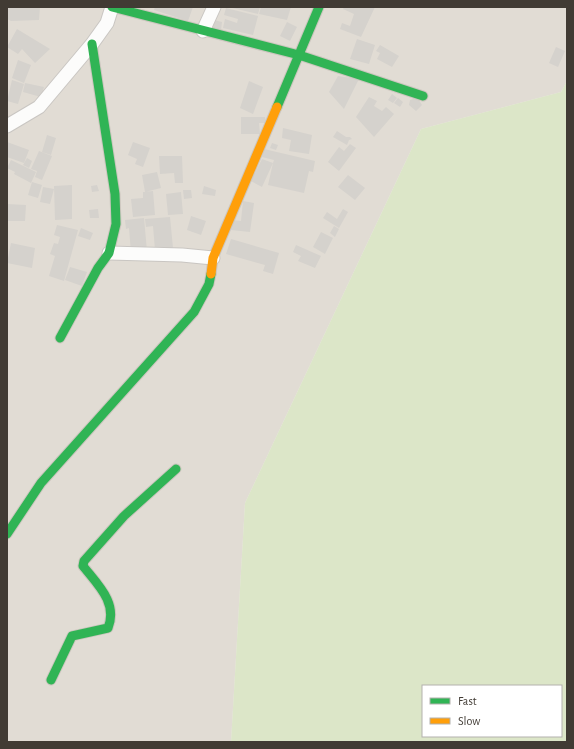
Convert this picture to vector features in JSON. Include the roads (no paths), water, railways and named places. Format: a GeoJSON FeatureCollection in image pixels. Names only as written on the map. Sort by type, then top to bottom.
{"type":"FeatureCollection","features":[{"type":"Feature","properties":{"kind":"street"},"geometry":{"type":"LineString","coordinates":[[7,126],[39,107],[92,44],[107,23],[112,7],[298,55],[423,96]]}},
{"type":"Feature","properties":{"kind":"street"},"geometry":{"type":"LineString","coordinates":[[203,31],[214,7]]}},
{"type":"Feature","properties":{"kind":"street"},"geometry":{"type":"LineString","coordinates":[[7,534],[41,483],[194,312],[209,284],[213,258],[319,7]]}},
{"type":"Feature","properties":{"kind":"street"},"geometry":{"type":"LineString","coordinates":[[60,338],[98,268],[109,253],[116,224],[115,194],[92,44]]}},
{"type":"Feature","properties":{"kind":"street"},"geometry":{"type":"LineString","coordinates":[[109,253],[182,255],[213,258]]}},
{"type":"Feature","properties":{"kind":"street"},"geometry":{"type":"LineString","coordinates":[[51,680],[72,636],[108,628],[112,621],[114,612],[108,598],[83,566],[84,561],[124,516],[176,469]]}}]}
